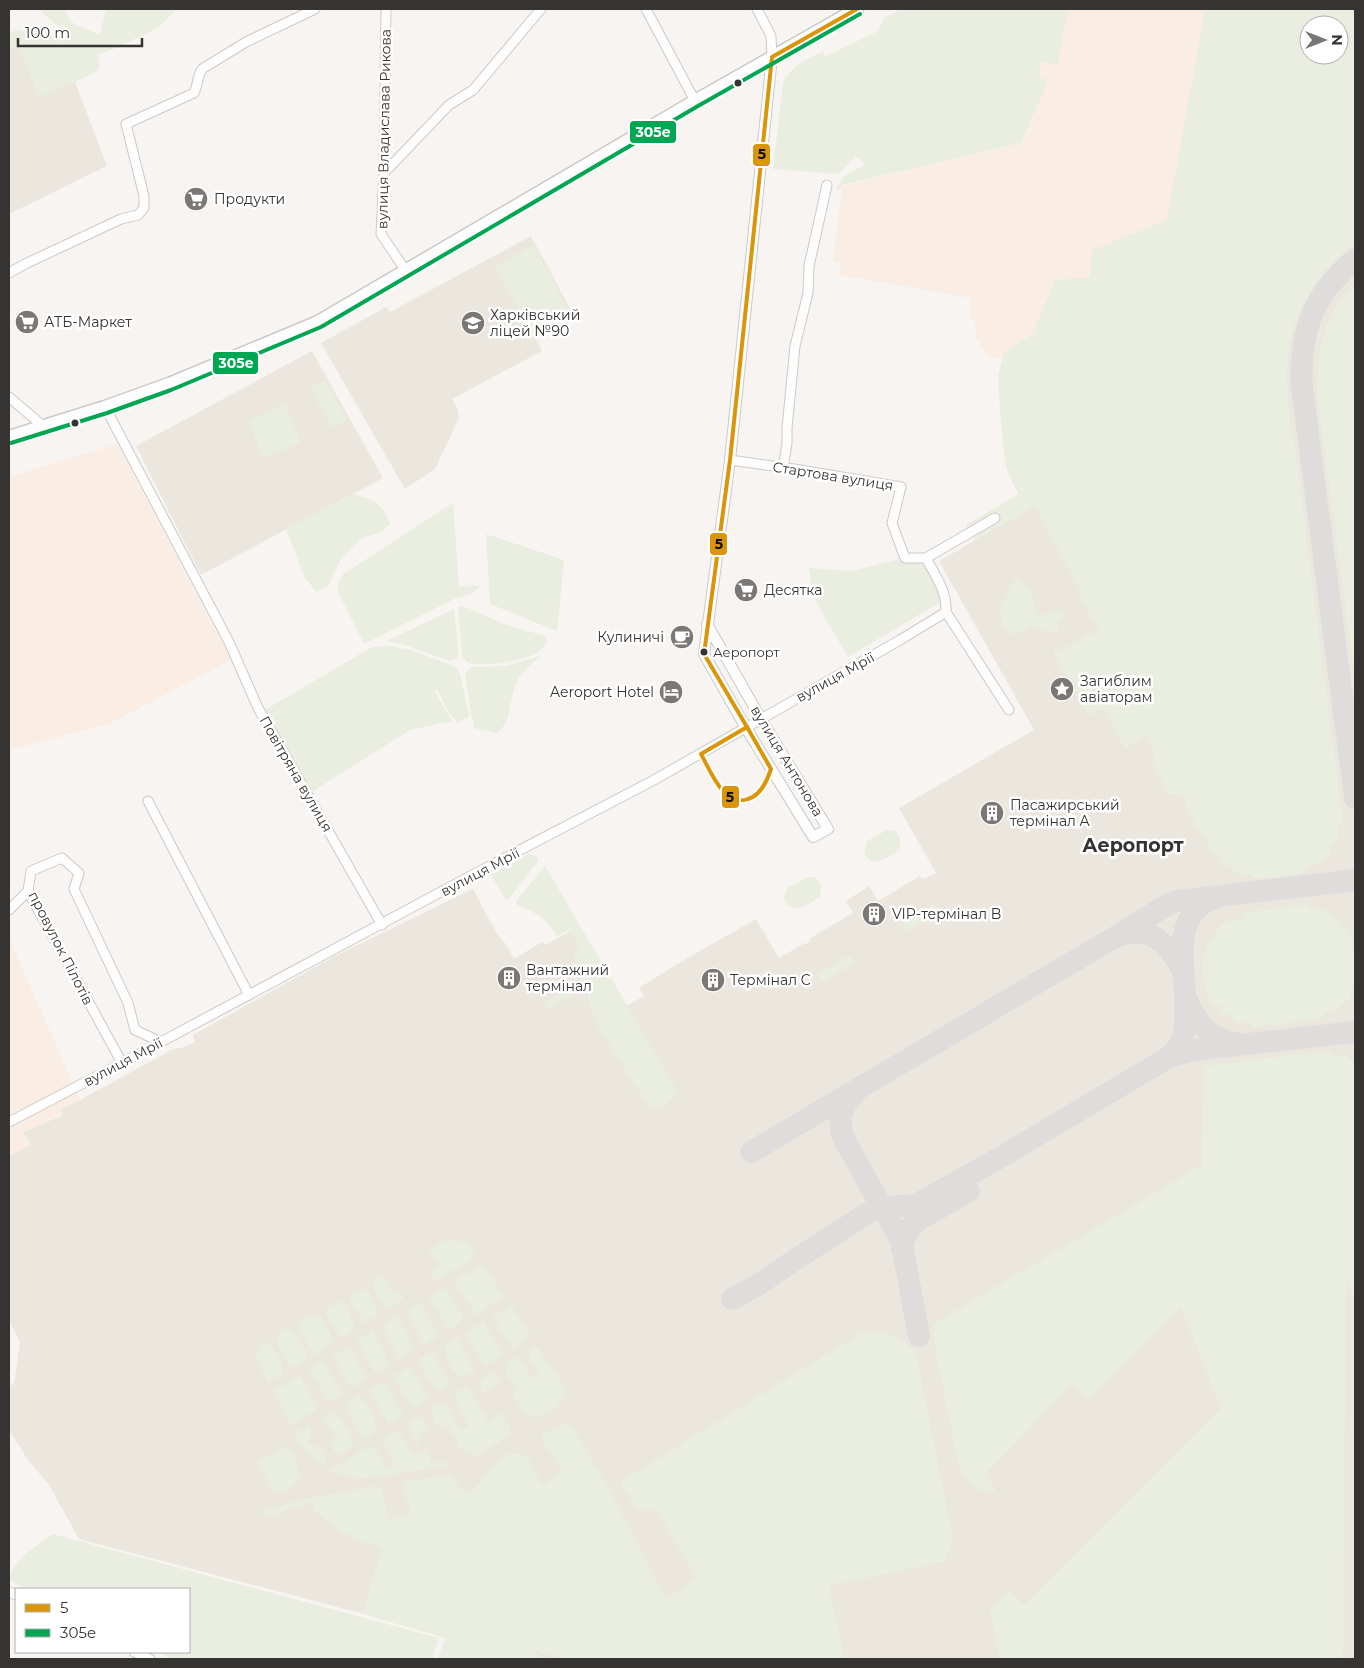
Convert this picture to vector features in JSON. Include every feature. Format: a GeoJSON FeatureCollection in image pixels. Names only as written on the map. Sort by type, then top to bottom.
{"type":"FeatureCollection","features":[{"type":"Feature","properties":{"kind":"highway"},"geometry":{"type":"LineString","coordinates":[[9,437],[105,407],[169,384],[318,322],[857,9]]}},
{"type":"Feature","properties":{"kind":"main road","name":"вулиця Антонова"},"geometry":{"type":"LineString","coordinates":[[707,624],[761,719],[828,829],[813,837],[746,728],[704,654],[707,624],[720,543],[730,460],[772,57]]}},
{"type":"Feature","properties":{"kind":"street"},"geometry":{"type":"LineString","coordinates":[[9,273],[121,218],[138,216],[144,208],[144,196],[126,124],[194,93],[197,88],[198,75],[202,69],[246,42],[315,9]]}},
{"type":"Feature","properties":{"kind":"street","name":"вулиця Владислава Рикова"},"geometry":{"type":"LineString","coordinates":[[386,9],[384,173],[381,234],[406,272]]}},
{"type":"Feature","properties":{"kind":"street"},"geometry":{"type":"LineString","coordinates":[[384,173],[449,105],[473,90],[541,9]]}},
{"type":"Feature","properties":{"kind":"street"},"geometry":{"type":"LineString","coordinates":[[646,9],[696,101]]}},
{"type":"Feature","properties":{"kind":"street"},"geometry":{"type":"LineString","coordinates":[[757,9],[771,36],[772,57]]}},
{"type":"Feature","properties":{"kind":"street"},"geometry":{"type":"LineString","coordinates":[[783,467],[788,444],[795,346],[808,293],[809,266],[827,184]]}},
{"type":"Feature","properties":{"kind":"street"},"geometry":{"type":"LineString","coordinates":[[9,397],[43,426]]}},
{"type":"Feature","properties":{"kind":"street","name":"Повітряна вулиця"},"geometry":{"type":"LineString","coordinates":[[105,407],[229,642],[258,708],[382,925]]}},
{"type":"Feature","properties":{"kind":"street","name":"Стартова вулиця"},"geometry":{"type":"LineString","coordinates":[[730,460],[901,487],[892,523],[905,558],[926,558]]}},
{"type":"Feature","properties":{"kind":"street"},"geometry":{"type":"LineString","coordinates":[[994,518],[926,558],[944,592],[946,612],[1008,710]]}},
{"type":"Feature","properties":{"kind":"street","name":"вулиця Мрії"},"geometry":{"type":"LineString","coordinates":[[9,1122],[654,780],[946,612]]}},
{"type":"Feature","properties":{"kind":"street"},"geometry":{"type":"LineString","coordinates":[[148,801],[249,995]]}},
{"type":"Feature","properties":{"kind":"street","name":"провулок Пілотів"},"geometry":{"type":"LineString","coordinates":[[122,1063],[28,891],[31,871],[62,858],[79,873],[74,889],[128,1003],[135,1030],[161,1042]]}},
{"type":"Feature","properties":{"kind":"street"},"geometry":{"type":"LineString","coordinates":[[9,910],[28,891]]}},
{"type":"Feature","properties":{"kind":"street"},"geometry":{"type":"LineString","coordinates":[[136,1653],[150,1659]]}},
{"type":"Feature","properties":{"kind":"shaded area"},"geometry":{"type":"Polygon","coordinates":[[[38,9],[64,9],[71,22],[99,35],[99,38],[106,9],[177,9],[159,27],[116,48],[99,54],[99,70],[39,96],[18,45],[9,49],[9,33],[17,30],[62,38],[54,42],[66,37],[63,28],[65,26],[57,25],[38,9]]]}},
{"type":"Feature","properties":{"kind":"shaded area"},"geometry":{"type":"Polygon","coordinates":[[[901,9],[1068,9],[1058,64],[1041,62],[1039,77],[1046,79],[1045,89],[1021,143],[842,185],[841,189],[836,189],[843,177],[866,164],[856,157],[838,174],[773,169],[783,83],[790,72],[823,51],[825,57],[878,31],[884,18],[901,9]]]}},
{"type":"Feature","properties":{"kind":"shaded area"},"geometry":{"type":"Polygon","coordinates":[[[1068,9],[1205,9],[1167,220],[1093,250],[1091,277],[1056,280],[1031,335],[1005,352],[1004,358],[989,358],[976,338],[975,320],[969,319],[971,298],[840,275],[841,263],[833,261],[842,186],[1022,143],[1045,89],[1039,77],[1042,62],[1058,63],[1068,9]]]}},
{"type":"Feature","properties":{"kind":"shaded area"},"geometry":{"type":"Polygon","coordinates":[[[1205,9],[1355,9],[1355,1659],[542,1659],[466,1641],[79,1539],[49,1485],[28,1460],[9,1430],[9,1387],[14,1383],[20,1342],[9,1320],[9,1156],[31,1145],[23,1132],[63,1115],[60,1109],[173,1049],[195,1042],[193,1035],[333,957],[473,889],[497,934],[505,943],[514,959],[542,942],[545,945],[576,928],[623,1008],[644,996],[639,988],[756,919],[779,958],[810,942],[809,939],[853,913],[846,901],[869,886],[878,901],[920,876],[922,879],[936,873],[899,808],[1034,730],[939,561],[1027,510],[1009,475],[1005,461],[1000,413],[999,372],[1167,220],[1205,9]]]}},
{"type":"Feature","properties":{"kind":"shaded area"},"geometry":{"type":"Polygon","coordinates":[[[1205,9],[1355,9],[1355,244],[1327,269],[1315,284],[1298,317],[1288,353],[1287,384],[1289,407],[1343,824],[1339,824],[1338,838],[1332,844],[1327,857],[1316,864],[1308,866],[1307,870],[1302,873],[1253,878],[1251,874],[1236,873],[1231,865],[1221,866],[1220,855],[1214,855],[1187,810],[1185,795],[1169,794],[1152,763],[1154,751],[1146,735],[1125,748],[1104,709],[1088,715],[1053,652],[1055,649],[1058,652],[1099,629],[1080,599],[1080,590],[1034,506],[975,540],[966,525],[1020,493],[1009,475],[1005,461],[998,377],[1004,352],[1031,335],[1056,280],[1090,277],[1092,250],[1167,220],[1205,9]]]}},
{"type":"Feature","properties":{"kind":"shaded area"},"geometry":{"type":"Polygon","coordinates":[[[18,45],[39,96],[75,82],[107,166],[9,214],[9,49],[18,45]]]}},
{"type":"Feature","properties":{"kind":"shaded area"},"geometry":{"type":"Polygon","coordinates":[[[531,236],[572,312],[533,333],[542,351],[452,399],[458,410],[459,418],[435,469],[405,489],[321,343],[386,307],[390,312],[531,236]]]}},
{"type":"Feature","properties":{"kind":"shaded area"},"geometry":{"type":"Polygon","coordinates":[[[534,245],[569,312],[531,333],[495,266],[534,245]]]}},
{"type":"Feature","properties":{"kind":"shaded area"},"geometry":{"type":"Polygon","coordinates":[[[1355,283],[1355,681],[1317,391],[1317,376],[1321,347],[1330,320],[1345,295],[1355,283]]]}},
{"type":"Feature","properties":{"kind":"shaded area"},"geometry":{"type":"Polygon","coordinates":[[[312,351],[383,478],[201,575],[136,446],[312,351]]]}},
{"type":"Feature","properties":{"kind":"shaded area"},"geometry":{"type":"Polygon","coordinates":[[[325,380],[346,420],[332,428],[310,387],[325,380]]]}},
{"type":"Feature","properties":{"kind":"shaded area"},"geometry":{"type":"Polygon","coordinates":[[[284,404],[301,442],[264,458],[248,421],[284,404]]]}},
{"type":"Feature","properties":{"kind":"shaded area"},"geometry":{"type":"Polygon","coordinates":[[[117,444],[231,660],[109,724],[9,750],[9,477],[117,444]]]}},
{"type":"Feature","properties":{"kind":"shaded area"},"geometry":{"type":"Polygon","coordinates":[[[354,494],[377,503],[390,524],[383,531],[361,539],[341,558],[329,585],[316,592],[304,576],[286,529],[354,494]]]}},
{"type":"Feature","properties":{"kind":"shaded area"},"geometry":{"type":"Polygon","coordinates":[[[453,503],[459,587],[482,585],[471,594],[456,598],[364,644],[337,590],[342,575],[453,503]]]}},
{"type":"Feature","properties":{"kind":"shaded area"},"geometry":{"type":"Polygon","coordinates":[[[486,534],[564,560],[557,631],[490,604],[486,534]]]}},
{"type":"Feature","properties":{"kind":"shaded area"},"geometry":{"type":"Polygon","coordinates":[[[903,558],[905,563],[924,562],[942,601],[848,657],[813,594],[809,568],[852,571],[903,558]]]}},
{"type":"Feature","properties":{"kind":"shaded area"},"geometry":{"type":"Polygon","coordinates":[[[1016,578],[1029,589],[1037,614],[1043,616],[1053,610],[1064,612],[1059,620],[1058,633],[1048,632],[1034,625],[1023,632],[1013,635],[1004,627],[999,609],[1016,578]]]}},
{"type":"Feature","properties":{"kind":"shaded area"},"geometry":{"type":"Polygon","coordinates":[[[461,606],[509,626],[545,636],[546,644],[540,651],[517,660],[489,664],[469,663],[462,654],[458,607],[461,606]]]}},
{"type":"Feature","properties":{"kind":"shaded area"},"geometry":{"type":"Polygon","coordinates":[[[454,609],[459,656],[454,660],[450,661],[399,643],[387,641],[454,609]]]}},
{"type":"Feature","properties":{"kind":"shaded area"},"geometry":{"type":"Polygon","coordinates":[[[372,647],[397,647],[407,651],[405,648],[456,667],[460,674],[469,716],[458,723],[449,713],[437,689],[434,690],[452,721],[410,730],[310,793],[265,710],[372,647]]]}},
{"type":"Feature","properties":{"kind":"shaded area"},"geometry":{"type":"Polygon","coordinates":[[[540,656],[518,679],[506,721],[497,733],[474,728],[465,673],[472,667],[506,666],[540,656]]]}},
{"type":"Feature","properties":{"kind":"shaded area"},"geometry":{"type":"Polygon","coordinates":[[[887,830],[895,830],[900,837],[900,849],[881,860],[871,861],[864,853],[867,841],[887,830]]]}},
{"type":"Feature","properties":{"kind":"shaded area"},"geometry":{"type":"Polygon","coordinates":[[[529,854],[537,857],[538,861],[509,899],[505,899],[491,875],[529,854]]]}},
{"type":"Feature","properties":{"kind":"shaded area"},"geometry":{"type":"Polygon","coordinates":[[[545,866],[679,1094],[662,1107],[655,1108],[649,1105],[631,1080],[596,1023],[581,979],[574,966],[575,952],[580,947],[569,930],[557,936],[544,919],[516,904],[516,901],[545,866]]]}},
{"type":"Feature","properties":{"kind":"shaded area"},"geometry":{"type":"Polygon","coordinates":[[[808,877],[815,877],[821,884],[820,896],[801,907],[791,907],[784,899],[787,888],[808,877]]]}},
{"type":"Feature","properties":{"kind":"shaded area"},"geometry":{"type":"Polygon","coordinates":[[[934,904],[939,912],[907,931],[902,923],[934,904]]]}},
{"type":"Feature","properties":{"kind":"shaded area"},"geometry":{"type":"Polygon","coordinates":[[[1310,905],[1311,910],[1322,909],[1340,920],[1341,927],[1346,926],[1352,939],[1355,972],[1355,987],[1351,990],[1350,997],[1337,1010],[1324,1012],[1324,1017],[1319,1019],[1252,1027],[1251,1022],[1237,1023],[1231,1018],[1230,1014],[1221,1014],[1221,1006],[1212,1006],[1208,997],[1202,970],[1205,952],[1217,931],[1226,923],[1243,919],[1243,913],[1310,905]]]}},
{"type":"Feature","properties":{"kind":"shaded area"},"geometry":{"type":"Polygon","coordinates":[[[9,938],[80,1100],[60,1109],[63,1114],[23,1132],[31,1145],[9,1156],[9,938]]]}},
{"type":"Feature","properties":{"kind":"shaded area"},"geometry":{"type":"Polygon","coordinates":[[[850,955],[854,963],[823,982],[818,974],[850,955]]]}},
{"type":"Feature","properties":{"kind":"shaded area"},"geometry":{"type":"Polygon","coordinates":[[[571,987],[575,994],[550,1009],[542,1003],[571,987]]]}},
{"type":"Feature","properties":{"kind":"shaded area"},"geometry":{"type":"Polygon","coordinates":[[[1330,1052],[1332,1056],[1344,1055],[1355,1063],[1355,1302],[1346,1278],[1343,1659],[1000,1659],[990,1611],[1009,1590],[1024,1605],[1221,1408],[1181,1307],[1089,1399],[1072,1384],[986,1473],[996,1491],[987,1493],[969,1481],[958,1463],[933,1336],[935,1323],[1202,1165],[1204,1066],[1330,1052]]]}},
{"type":"Feature","properties":{"kind":"shaded area"},"geometry":{"type":"Polygon","coordinates":[[[447,1240],[468,1242],[476,1257],[435,1281],[430,1271],[439,1266],[429,1250],[447,1240]]]}},
{"type":"Feature","properties":{"kind":"shaded area"},"geometry":{"type":"Polygon","coordinates":[[[483,1265],[504,1297],[476,1315],[454,1281],[483,1265]]]}},
{"type":"Feature","properties":{"kind":"shaded area"},"geometry":{"type":"Polygon","coordinates":[[[383,1276],[392,1293],[400,1290],[404,1299],[389,1308],[385,1307],[380,1301],[375,1293],[373,1284],[373,1280],[383,1276]]]}},
{"type":"Feature","properties":{"kind":"shaded area"},"geometry":{"type":"Polygon","coordinates":[[[364,1288],[371,1296],[378,1315],[365,1323],[350,1302],[351,1294],[364,1288]]]}},
{"type":"Feature","properties":{"kind":"shaded area"},"geometry":{"type":"Polygon","coordinates":[[[446,1288],[464,1319],[448,1330],[429,1298],[446,1288]]]}},
{"type":"Feature","properties":{"kind":"shaded area"},"geometry":{"type":"Polygon","coordinates":[[[340,1301],[345,1304],[356,1329],[341,1338],[327,1315],[328,1307],[340,1301]]]}},
{"type":"Feature","properties":{"kind":"shaded area"},"geometry":{"type":"Polygon","coordinates":[[[421,1302],[439,1336],[424,1345],[406,1310],[421,1302]]]}},
{"type":"Feature","properties":{"kind":"shaded area"},"geometry":{"type":"Polygon","coordinates":[[[511,1305],[531,1336],[512,1349],[493,1317],[511,1305]]]}},
{"type":"Feature","properties":{"kind":"shaded area"},"geometry":{"type":"Polygon","coordinates":[[[315,1314],[321,1316],[335,1342],[314,1355],[299,1330],[299,1322],[315,1314]]]}},
{"type":"Feature","properties":{"kind":"shaded area"},"geometry":{"type":"Polygon","coordinates":[[[397,1316],[415,1350],[399,1360],[382,1325],[397,1316]]]}},
{"type":"Feature","properties":{"kind":"shaded area"},"geometry":{"type":"Polygon","coordinates":[[[484,1322],[502,1355],[486,1365],[465,1333],[484,1322]]]}},
{"type":"Feature","properties":{"kind":"shaded area"},"geometry":{"type":"Polygon","coordinates":[[[289,1328],[300,1342],[307,1359],[296,1366],[290,1366],[277,1343],[277,1334],[289,1328]]]}},
{"type":"Feature","properties":{"kind":"shaded area"},"geometry":{"type":"Polygon","coordinates":[[[373,1330],[390,1365],[375,1373],[357,1340],[373,1330]]]}},
{"type":"Feature","properties":{"kind":"shaded area"},"geometry":{"type":"Polygon","coordinates":[[[871,1332],[896,1336],[916,1353],[953,1538],[945,1561],[829,1586],[844,1659],[562,1659],[524,1645],[546,1659],[438,1659],[445,1638],[363,1614],[382,1547],[365,1543],[338,1530],[314,1510],[312,1502],[267,1517],[259,1512],[310,1498],[377,1486],[382,1490],[389,1520],[411,1513],[403,1488],[406,1481],[453,1475],[458,1486],[465,1492],[473,1491],[488,1472],[510,1453],[527,1456],[543,1486],[562,1472],[551,1451],[545,1448],[542,1434],[569,1422],[608,1487],[666,1599],[697,1578],[658,1512],[636,1508],[620,1482],[861,1333],[871,1332]]]}},
{"type":"Feature","properties":{"kind":"shaded area"},"geometry":{"type":"Polygon","coordinates":[[[457,1337],[475,1371],[462,1378],[452,1368],[445,1349],[445,1344],[457,1337]]]}},
{"type":"Feature","properties":{"kind":"shaded area"},"geometry":{"type":"Polygon","coordinates":[[[265,1341],[275,1351],[283,1369],[283,1373],[268,1382],[255,1356],[265,1341]]]}},
{"type":"Feature","properties":{"kind":"shaded area"},"geometry":{"type":"Polygon","coordinates":[[[350,1346],[367,1379],[351,1388],[332,1356],[350,1346]]]}},
{"type":"Feature","properties":{"kind":"shaded area"},"geometry":{"type":"Polygon","coordinates":[[[536,1346],[563,1385],[564,1394],[555,1409],[539,1418],[523,1413],[513,1394],[517,1391],[507,1375],[506,1363],[515,1358],[522,1361],[532,1378],[540,1374],[530,1358],[529,1351],[536,1346]]]}},
{"type":"Feature","properties":{"kind":"shaded area"},"geometry":{"type":"Polygon","coordinates":[[[433,1352],[450,1385],[440,1392],[427,1377],[419,1359],[433,1352]]]}},
{"type":"Feature","properties":{"kind":"shaded area"},"geometry":{"type":"Polygon","coordinates":[[[323,1361],[342,1394],[328,1402],[309,1370],[323,1361]]]}},
{"type":"Feature","properties":{"kind":"shaded area"},"geometry":{"type":"Polygon","coordinates":[[[410,1366],[429,1399],[415,1407],[410,1405],[393,1377],[410,1366]]]}},
{"type":"Feature","properties":{"kind":"shaded area"},"geometry":{"type":"Polygon","coordinates":[[[493,1372],[501,1382],[482,1393],[480,1380],[493,1372]]]}},
{"type":"Feature","properties":{"kind":"shaded area"},"geometry":{"type":"Polygon","coordinates":[[[300,1376],[318,1409],[291,1425],[273,1391],[300,1376]]]}},
{"type":"Feature","properties":{"kind":"shaded area"},"geometry":{"type":"Polygon","coordinates":[[[385,1381],[403,1415],[388,1424],[370,1390],[385,1381]]]}},
{"type":"Feature","properties":{"kind":"shaded area"},"geometry":{"type":"Polygon","coordinates":[[[466,1388],[470,1391],[488,1421],[502,1413],[510,1427],[509,1436],[477,1456],[466,1453],[456,1445],[459,1443],[448,1427],[436,1424],[432,1414],[432,1408],[443,1402],[447,1405],[461,1431],[469,1426],[455,1399],[456,1393],[466,1388]]]}},
{"type":"Feature","properties":{"kind":"shaded area"},"geometry":{"type":"Polygon","coordinates":[[[359,1395],[371,1412],[376,1426],[376,1431],[365,1438],[360,1434],[347,1410],[348,1402],[359,1395]]]}},
{"type":"Feature","properties":{"kind":"shaded area"},"geometry":{"type":"Polygon","coordinates":[[[334,1411],[338,1414],[353,1439],[353,1446],[340,1455],[334,1452],[330,1443],[336,1433],[320,1420],[334,1411]]]}},
{"type":"Feature","properties":{"kind":"shaded area"},"geometry":{"type":"Polygon","coordinates":[[[421,1415],[428,1428],[420,1435],[419,1446],[407,1425],[421,1415]]]}},
{"type":"Feature","properties":{"kind":"shaded area"},"geometry":{"type":"Polygon","coordinates":[[[309,1425],[311,1429],[308,1444],[315,1447],[321,1446],[327,1461],[322,1464],[306,1451],[295,1434],[309,1425]]]}},
{"type":"Feature","properties":{"kind":"shaded area"},"geometry":{"type":"Polygon","coordinates":[[[394,1431],[399,1432],[412,1454],[426,1449],[431,1463],[449,1463],[450,1466],[356,1479],[329,1470],[368,1447],[374,1447],[387,1469],[395,1466],[382,1439],[394,1431]]]}},
{"type":"Feature","properties":{"kind":"shaded area"},"geometry":{"type":"Polygon","coordinates":[[[284,1446],[295,1454],[300,1474],[293,1486],[272,1493],[270,1485],[257,1463],[284,1446]]]}},
{"type":"Feature","properties":{"kind":"shaded area"},"geometry":{"type":"Polygon","coordinates":[[[53,1534],[439,1638],[432,1659],[173,1659],[160,1653],[190,1653],[190,1588],[26,1588],[9,1580],[14,1566],[33,1548],[53,1534]]]}},
{"type":"Feature","properties":{"kind":"taxiway"},"geometry":{"type":"LineString","coordinates":[[1355,260],[1328,287],[1311,316],[1306,332],[1302,367],[1302,387],[1355,798]]}},
{"type":"Feature","properties":{"kind":"taxiway"},"geometry":{"type":"LineString","coordinates":[[1121,933],[1177,901],[1355,880]]}},
{"type":"Feature","properties":{"kind":"taxiway"},"geometry":{"type":"LineString","coordinates":[[1169,1057],[1181,1042],[1185,1022],[1183,951],[1185,929],[1195,911],[1213,899]]}},
{"type":"Feature","properties":{"kind":"taxiway"},"geometry":{"type":"LineString","coordinates":[[751,1152],[1115,937],[1140,932],[1150,935],[1169,949],[1182,969],[1184,976]]}},
{"type":"Feature","properties":{"kind":"taxiway"},"geometry":{"type":"LineString","coordinates":[[1186,998],[1204,1028],[1218,1038],[1235,1043]]}},
{"type":"Feature","properties":{"kind":"taxiway"},"geometry":{"type":"LineString","coordinates":[[732,1299],[758,1285],[871,1211],[917,1204],[1001,1157],[1169,1057],[1193,1050],[1355,1032]]}},
{"type":"Feature","properties":{"kind":"taxiway"},"geometry":{"type":"LineString","coordinates":[[855,1093],[848,1100],[842,1112],[843,1136],[899,1237]]}},
{"type":"Feature","properties":{"kind":"taxiway"},"geometry":{"type":"LineString","coordinates":[[902,1249],[906,1234],[917,1221],[969,1191]]}},
{"type":"Feature","properties":{"kind":"taxiway"},"geometry":{"type":"LineString","coordinates":[[900,1234],[919,1336]]}},
{"type":"Feature","properties":{"kind":"transit line","name":"5"},"geometry":{"type":"LineString","coordinates":[[747,727],[704,654],[730,460],[772,57],[857,9]]}},
{"type":"Feature","properties":{"kind":"transit line","name":"305e"},"geometry":{"type":"LineString","coordinates":[[11,443],[107,413],[171,390],[321,327],[698,106],[860,14]]}},
{"type":"Feature","properties":{"kind":"transit line","name":"5"},"geometry":{"type":"LineString","coordinates":[[747,727],[771,769],[765,783],[757,794],[748,799],[739,800],[732,798],[719,786],[701,754],[747,727]]}},
{"type":"Feature","properties":{"kind":"place","name":"Продукти"},"geometry":{"type":"Point","coordinates":[196,199]}},
{"type":"Feature","properties":{"kind":"place","name":"АТБ-Маркет"},"geometry":{"type":"Point","coordinates":[27,322]}},
{"type":"Feature","properties":{"kind":"place","name":"Харківський ліцей №90"},"geometry":{"type":"Point","coordinates":[473,323]}},
{"type":"Feature","properties":{"kind":"place","name":"Десятка"},"geometry":{"type":"Point","coordinates":[746,590]}},
{"type":"Feature","properties":{"kind":"place","name":"Кулиничі"},"geometry":{"type":"Point","coordinates":[682,637]}},
{"type":"Feature","properties":{"kind":"place","name":"Аеропорт"},"geometry":{"type":"Point","coordinates":[704,652]}},
{"type":"Feature","properties":{"kind":"place","name":"Загиблим авіаторам"},"geometry":{"type":"Point","coordinates":[1062,689]}},
{"type":"Feature","properties":{"kind":"place","name":"Aeroport Hotel"},"geometry":{"type":"Point","coordinates":[671,692]}},
{"type":"Feature","properties":{"kind":"place","name":"Пасажирський термінал A"},"geometry":{"type":"Point","coordinates":[992,813]}},
{"type":"Feature","properties":{"kind":"place","name":"VIP-термінал B"},"geometry":{"type":"Point","coordinates":[874,914]}},
{"type":"Feature","properties":{"kind":"place","name":"Вантажний термінал"},"geometry":{"type":"Point","coordinates":[509,978]}},
{"type":"Feature","properties":{"kind":"place","name":"Термінал C"},"geometry":{"type":"Point","coordinates":[713,980]}},
{"type":"Feature","properties":{"kind":"district","name":"Аеропорт"},"geometry":{"type":"Point","coordinates":[1133,845]}}]}
